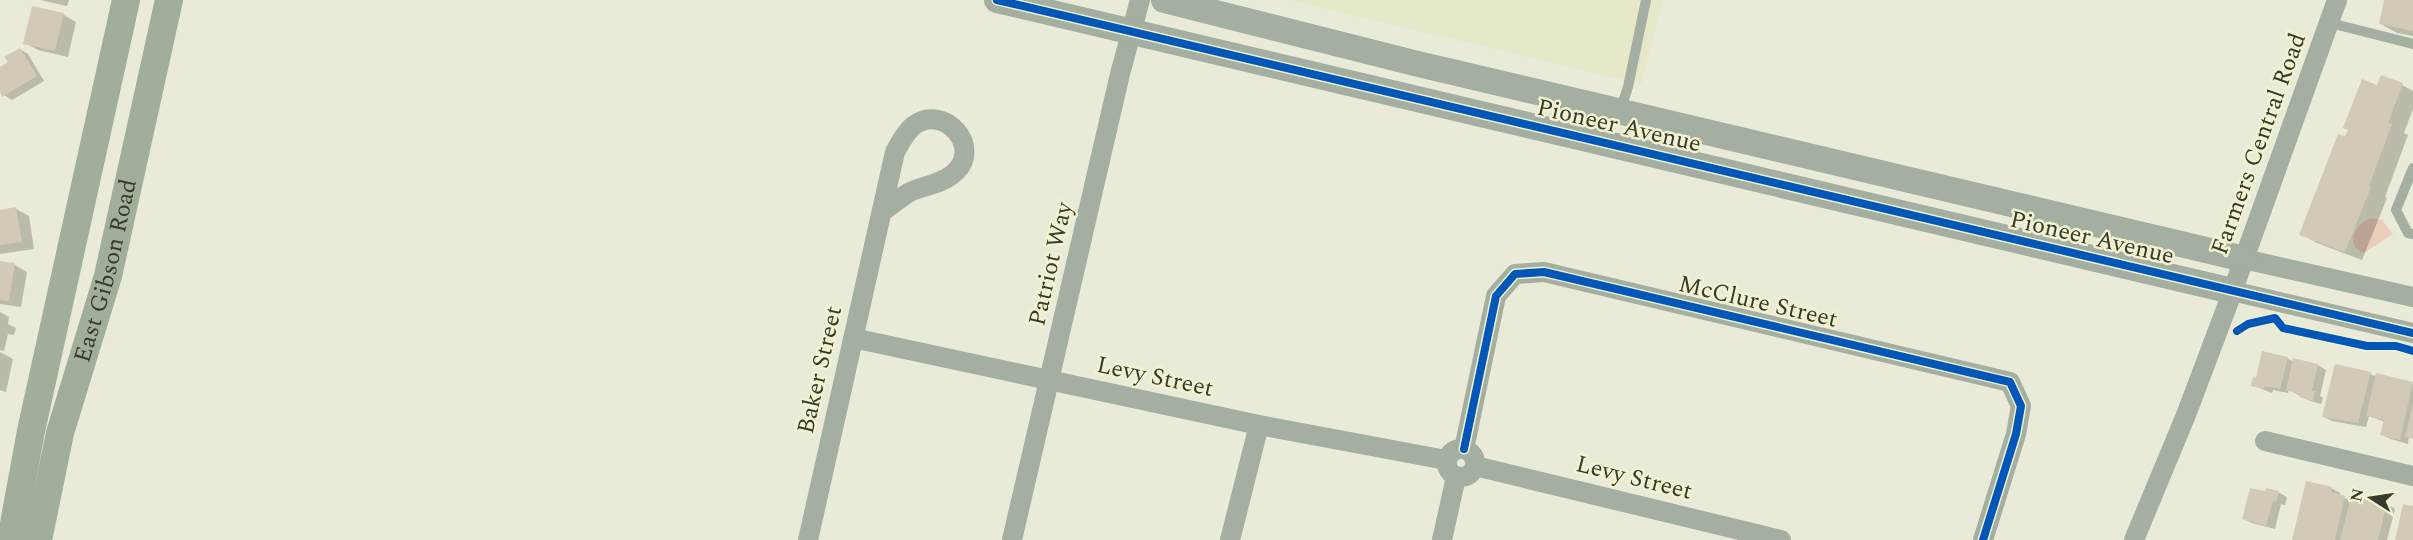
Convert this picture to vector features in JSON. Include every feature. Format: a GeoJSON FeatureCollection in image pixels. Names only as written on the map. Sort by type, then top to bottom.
{"type":"FeatureCollection","features":[{"type":"Feature","properties":{"kind":"main road","name":"East Gibson Road"},"geometry":{"type":"LineString","coordinates":[[11,540],[31,431],[126,0]]}},
{"type":"Feature","properties":{"kind":"main road","name":"East Gibson Road"},"geometry":{"type":"LineString","coordinates":[[38,540],[60,433],[108,276],[168,0]]}},
{"type":"Feature","properties":{"kind":"street","name":"Pioneer Avenue"},"geometry":{"type":"LineString","coordinates":[[997,0],[2232,291]]}},
{"type":"Feature","properties":{"kind":"street","name":"Patriot Way"},"geometry":{"type":"LineString","coordinates":[[1012,540],[1140,0]]}},
{"type":"Feature","properties":{"kind":"street","name":"Pioneer Avenue"},"geometry":{"type":"LineString","coordinates":[[1164,0],[1391,57],[2244,259]]}},
{"type":"Feature","properties":{"kind":"street","name":"Farmers Central Road"},"geometry":{"type":"LineString","coordinates":[[2134,540],[2186,415],[2337,0]]}},
{"type":"Feature","properties":{"kind":"street"},"geometry":{"type":"LineString","coordinates":[[1495,117],[1513,108],[1606,130],[1620,111]]}},
{"type":"Feature","properties":{"kind":"street","name":"Baker Street"},"geometry":{"type":"LineString","coordinates":[[808,540],[895,152],[914,125],[931,119],[946,122],[958,131],[965,146],[964,161],[954,174],[934,185],[909,193],[882,212]]}},
{"type":"Feature","properties":{"kind":"street"},"geometry":{"type":"LineString","coordinates":[[2244,259],[2413,297]]}},
{"type":"Feature","properties":{"kind":"street","name":"McClure Street"},"geometry":{"type":"LineString","coordinates":[[1464,449],[1496,296],[1515,274],[1544,272],[2010,382],[2021,406],[2016,434],[1983,540]]}},
{"type":"Feature","properties":{"kind":"street"},"geometry":{"type":"LineString","coordinates":[[2232,291],[2413,333]]}},
{"type":"Feature","properties":{"kind":"street","name":"Levy Street"},"geometry":{"type":"LineString","coordinates":[[853,338],[1260,425],[1451,469]]}},
{"type":"Feature","properties":{"kind":"street"},"geometry":{"type":"LineString","coordinates":[[1230,540],[1260,425]]}},
{"type":"Feature","properties":{"kind":"street"},"geometry":{"type":"LineString","coordinates":[[2265,441],[2413,476]]}},
{"type":"Feature","properties":{"kind":"street"},"geometry":{"type":"LineString","coordinates":[[1442,540],[1451,469],[1454,450],[1464,449],[1472,453],[1475,466],[1470,474],[1451,469]]}},
{"type":"Feature","properties":{"kind":"street","name":"Levy Street"},"geometry":{"type":"LineString","coordinates":[[1475,466],[1781,540]]}},
{"type":"Feature","properties":{"kind":"lane"},"geometry":{"type":"LineString","coordinates":[[1620,111],[1628,87],[1646,0]]}},
{"type":"Feature","properties":{"kind":"lane"},"geometry":{"type":"LineString","coordinates":[[2330,23],[2413,44]]}},
{"type":"Feature","properties":{"kind":"lane"},"geometry":{"type":"LineString","coordinates":[[2413,168],[2396,210],[2408,233],[2413,234]]}},
{"type":"Feature","properties":{"kind":"shaded area"},"geometry":{"type":"Polygon","coordinates":[[[1289,0],[1663,0],[1641,84],[1289,0]]]}},
{"type":"Feature","properties":{"kind":"shaded area"},"geometry":{"type":"Polygon","coordinates":[[[2372,218],[2382,220],[2393,234],[2364,253],[2354,245],[2354,234],[2361,224],[2372,218]]]}},
{"type":"Feature","properties":{"kind":"building"},"geometry":{"type":"Polygon","coordinates":[[[2384,0],[2413,0],[2413,31],[2379,24],[2384,0]]]}},
{"type":"Feature","properties":{"kind":"building"},"geometry":{"type":"Polygon","coordinates":[[[32,6],[64,13],[55,51],[23,44],[32,6]]]}},
{"type":"Feature","properties":{"kind":"building"},"geometry":{"type":"Polygon","coordinates":[[[20,48],[37,76],[2,97],[0,67],[8,62],[4,57],[20,48]]]}},
{"type":"Feature","properties":{"kind":"building"},"geometry":{"type":"Polygon","coordinates":[[[2381,75],[2403,83],[2388,123],[2392,124],[2369,186],[2371,187],[2345,252],[2299,235],[2338,134],[2345,136],[2348,130],[2343,128],[2362,79],[2377,85],[2381,75]]]}},
{"type":"Feature","properties":{"kind":"building"},"geometry":{"type":"Polygon","coordinates":[[[16,207],[22,242],[0,245],[0,210],[16,207]]]}},
{"type":"Feature","properties":{"kind":"building"},"geometry":{"type":"Polygon","coordinates":[[[0,261],[15,263],[9,301],[0,300],[0,261]]]}},
{"type":"Feature","properties":{"kind":"building"},"geometry":{"type":"Polygon","coordinates":[[[2262,351],[2288,357],[2280,389],[2251,386],[2253,377],[2256,378],[2262,351]]]}},
{"type":"Feature","properties":{"kind":"building"},"geometry":{"type":"Polygon","coordinates":[[[2293,358],[2318,364],[2312,391],[2315,391],[2313,401],[2286,390],[2293,358]]]}},
{"type":"Feature","properties":{"kind":"building"},"geometry":{"type":"Polygon","coordinates":[[[2335,364],[2371,372],[2358,423],[2322,417],[2335,364]]]}},
{"type":"Feature","properties":{"kind":"building"},"geometry":{"type":"Polygon","coordinates":[[[2376,373],[2413,382],[2400,440],[2380,435],[2384,420],[2366,416],[2376,373]]]}},
{"type":"Feature","properties":{"kind":"building"},"geometry":{"type":"Polygon","coordinates":[[[2413,407],[2413,438],[2405,437],[2413,407]]]}},
{"type":"Feature","properties":{"kind":"building"},"geometry":{"type":"Polygon","coordinates":[[[2306,481],[2332,487],[2331,492],[2345,496],[2335,540],[2292,540],[2306,481]]]}},
{"type":"Feature","properties":{"kind":"building"},"geometry":{"type":"Polygon","coordinates":[[[2250,488],[2279,491],[2276,502],[2273,501],[2266,526],[2242,519],[2250,488]]]}},
{"type":"Feature","properties":{"kind":"building"},"geometry":{"type":"Polygon","coordinates":[[[2351,497],[2387,503],[2378,540],[2340,540],[2351,497]]]}},
{"type":"Feature","properties":{"kind":"building"},"geometry":{"type":"Polygon","coordinates":[[[2403,504],[2413,506],[2413,540],[2395,540],[2403,504]]]}},
{"type":"Feature","properties":{"kind":"cycle path"},"geometry":{"type":"LineString","coordinates":[[997,0],[2413,333]]}},
{"type":"Feature","properties":{"kind":"cycle path"},"geometry":{"type":"LineString","coordinates":[[1464,449],[1496,296],[1515,274],[1544,272],[2010,382],[2021,406],[2016,434],[1983,540]]}},
{"type":"Feature","properties":{"kind":"cycle path"},"geometry":{"type":"LineString","coordinates":[[2237,331],[2248,324],[2275,318],[2283,328],[2367,346],[2396,346],[2413,351]]}}]}
